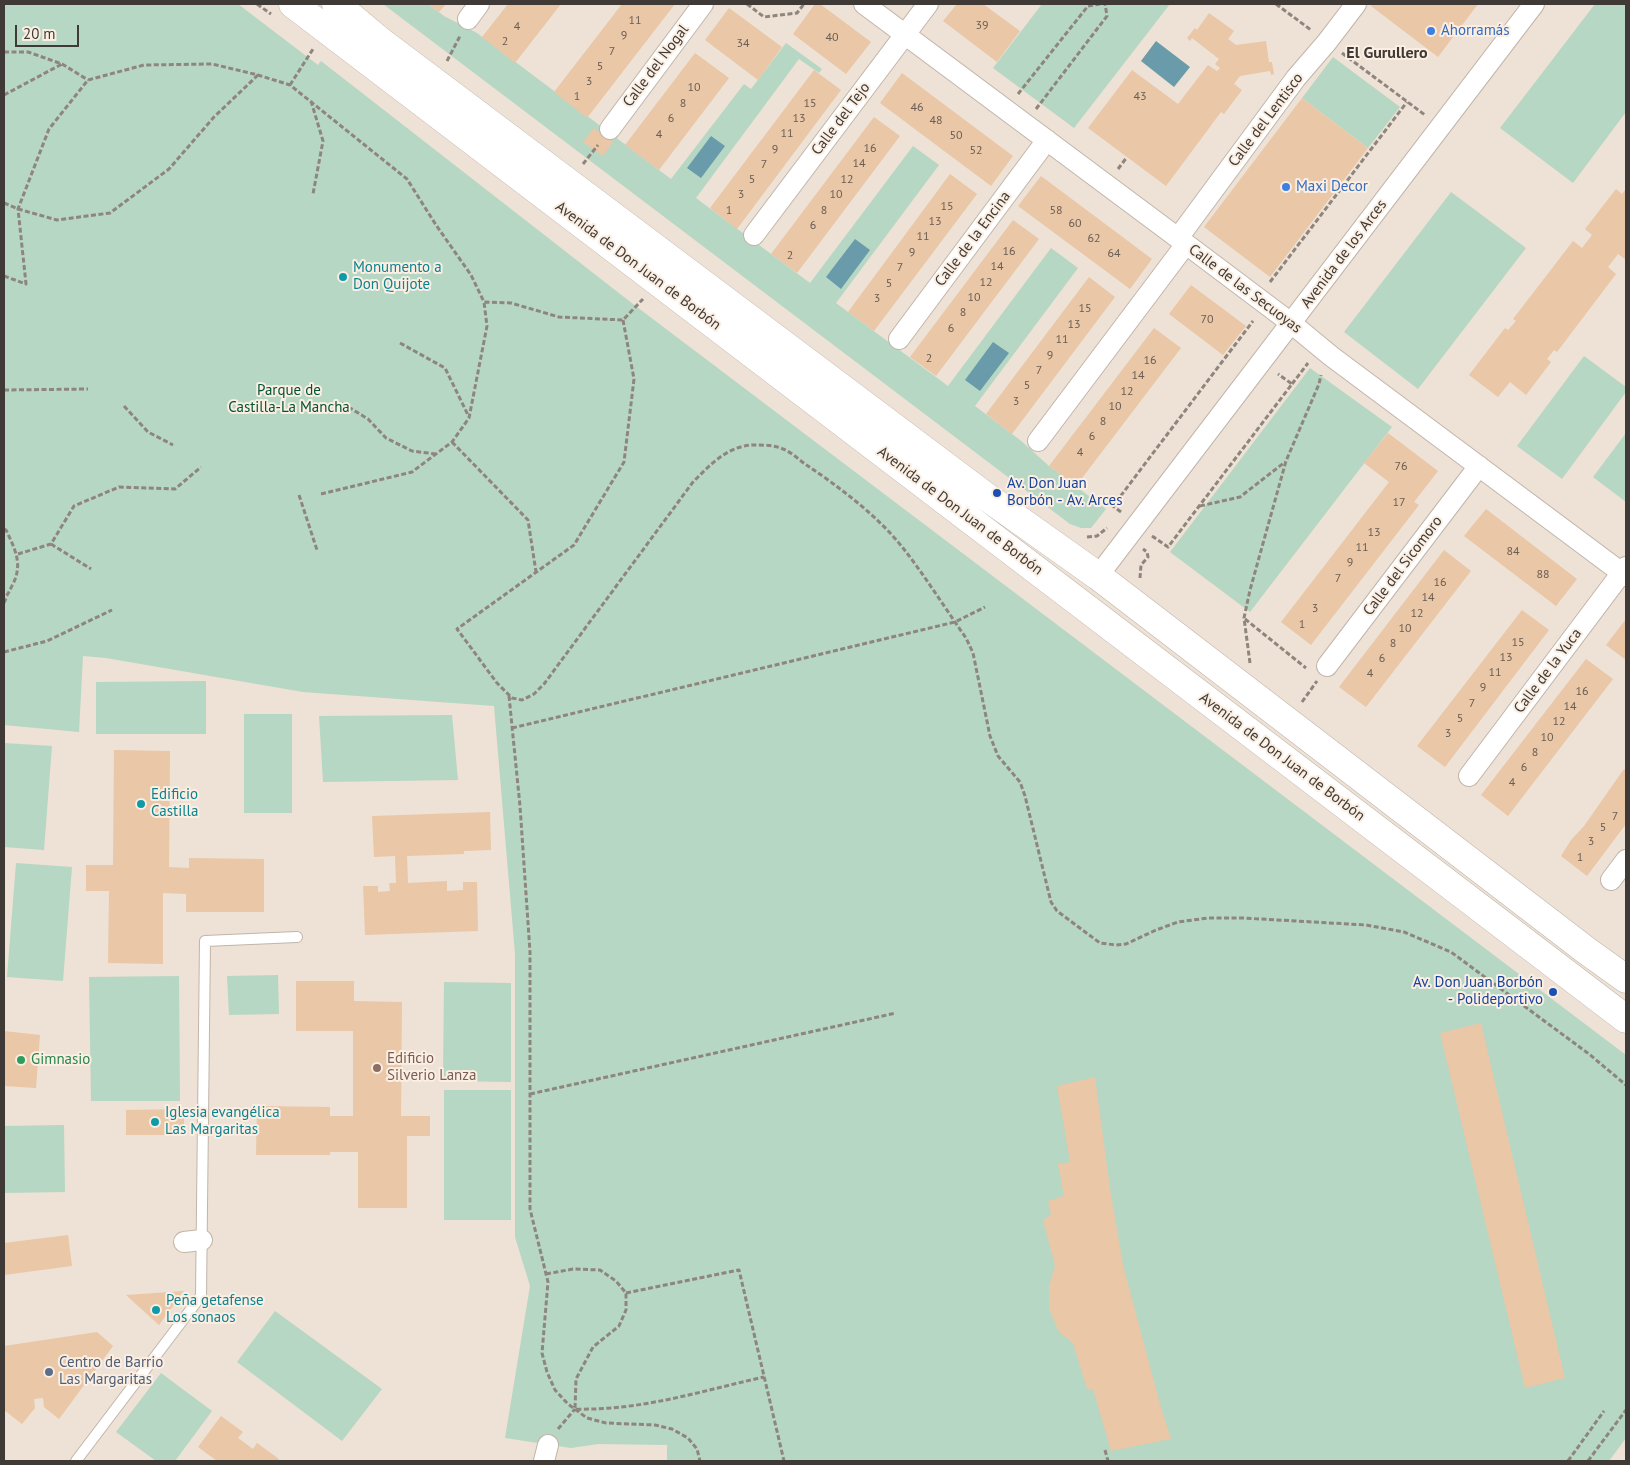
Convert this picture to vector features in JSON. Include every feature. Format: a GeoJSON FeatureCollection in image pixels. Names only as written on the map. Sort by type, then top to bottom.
{"type":"FeatureCollection","features":[{"type":"Feature","properties":{"kind":"street","name":"Avenida de Don Juan de Borbón"},"geometry":{"type":"LineString","coordinates":[[293,4],[331,16],[380,41],[984,495],[1098,576],[1626,979]]}},
{"type":"Feature","properties":{"kind":"street","name":"Calle del Nogal"},"geometry":{"type":"LineString","coordinates":[[610,129],[703,4]]}},
{"type":"Feature","properties":{"kind":"street","name":"Calle de las Secuoyas"},"geometry":{"type":"LineString","coordinates":[[864,4],[1291,323],[1331,356],[1625,572]]}},
{"type":"Feature","properties":{"kind":"street","name":"Calle del Tejo"},"geometry":{"type":"LineString","coordinates":[[754,235],[928,4]]}},
{"type":"Feature","properties":{"kind":"street","name":"Calle del Lentisco"},"geometry":{"type":"LineString","coordinates":[[1038,441],[1182,241],[1296,78],[1356,4]]}},
{"type":"Feature","properties":{"kind":"street","name":"Avenida de los Arces"},"geometry":{"type":"LineString","coordinates":[[1098,576],[1534,4]]}},
{"type":"Feature","properties":{"kind":"street","name":"Avenida de Don Juan de Borbón"},"geometry":{"type":"LineString","coordinates":[[331,16],[1626,1019]]}},
{"type":"Feature","properties":{"kind":"street","name":"Calle de la Encina"},"geometry":{"type":"LineString","coordinates":[[899,339],[1047,140]]}},
{"type":"Feature","properties":{"kind":"street","name":"Calle del Sicomoro"},"geometry":{"type":"LineString","coordinates":[[1322,671],[1479,466]]}},
{"type":"Feature","properties":{"kind":"street","name":"Calle de la Yuca"},"geometry":{"type":"LineString","coordinates":[[1468,776],[1625,572]]}},
{"type":"Feature","properties":{"kind":"street"},"geometry":{"type":"LineString","coordinates":[[1611,880],[1626,860]]}},
{"type":"Feature","properties":{"kind":"lane"},"geometry":{"type":"LineString","coordinates":[[76,1461],[201,1296],[193,1241],[205,941],[297,937]]}},
{"type":"Feature","properties":{"kind":"path"},"geometry":{"type":"LineString","coordinates":[[747,4],[764,17],[797,13],[804,4]]}},
{"type":"Feature","properties":{"kind":"path"},"geometry":{"type":"LineString","coordinates":[[1023,100],[1017,96],[1082,13],[1088,6],[1100,4]]}},
{"type":"Feature","properties":{"kind":"path"},"geometry":{"type":"LineString","coordinates":[[1029,105],[1036,110],[1107,16],[1105,4]]}},
{"type":"Feature","properties":{"kind":"path"},"geometry":{"type":"LineString","coordinates":[[1276,4],[1440,127]]}},
{"type":"Feature","properties":{"kind":"path"},"geometry":{"type":"LineString","coordinates":[[432,81],[448,60],[474,12]]}},
{"type":"Feature","properties":{"kind":"path"},"geometry":{"type":"LineString","coordinates":[[290,85],[331,16]]}},
{"type":"Feature","properties":{"kind":"path"},"geometry":{"type":"LineString","coordinates":[[4,52],[28,52],[62,64],[88,80]]}},
{"type":"Feature","properties":{"kind":"path"},"geometry":{"type":"LineString","coordinates":[[4,95],[62,64]]}},
{"type":"Feature","properties":{"kind":"path"},"geometry":{"type":"LineString","coordinates":[[4,276],[26,284],[18,209],[49,129],[88,80],[144,65],[212,64],[290,85],[407,179],[471,275],[484,302],[487,326],[469,418],[452,442],[412,472],[320,494]]}},
{"type":"Feature","properties":{"kind":"path"},"geometry":{"type":"LineString","coordinates":[[4,203],[18,209],[58,220],[110,213],[169,169],[214,116],[258,75]]}},
{"type":"Feature","properties":{"kind":"path"},"geometry":{"type":"LineString","coordinates":[[311,100],[323,141],[313,194]]}},
{"type":"Feature","properties":{"kind":"path"},"geometry":{"type":"LineString","coordinates":[[1267,287],[1407,102]]}},
{"type":"Feature","properties":{"kind":"path"},"geometry":{"type":"LineString","coordinates":[[569,184],[610,129]]}},
{"type":"Feature","properties":{"kind":"path"},"geometry":{"type":"LineString","coordinates":[[1116,172],[1127,157]]}},
{"type":"Feature","properties":{"kind":"path"},"geometry":{"type":"LineString","coordinates":[[623,320],[645,296]]}},
{"type":"Feature","properties":{"kind":"path"},"geometry":{"type":"LineString","coordinates":[[484,302],[511,304],[560,317],[623,320]]}},
{"type":"Feature","properties":{"kind":"path"},"geometry":{"type":"LineString","coordinates":[[1115,520],[1121,512],[1112,506],[1253,321],[1246,315]]}},
{"type":"Feature","properties":{"kind":"path"},"geometry":{"type":"LineString","coordinates":[[623,320],[634,379],[624,462],[574,545],[457,629],[497,683],[512,698],[522,700],[534,694],[544,684],[693,482],[720,456],[737,448],[752,445],[784,449],[831,481],[881,525],[903,548],[966,638],[973,653],[990,736],[998,756],[1020,782],[1051,902],[1057,911],[1100,943],[1116,946],[1126,944],[1178,922],[1208,918],[1243,918],[1366,925],[1404,932],[1451,952],[1589,1054],[1626,1085]]}},
{"type":"Feature","properties":{"kind":"path"},"geometry":{"type":"LineString","coordinates":[[1143,548],[1153,536],[1168,547],[1292,384],[1237,342]]}},
{"type":"Feature","properties":{"kind":"path"},"geometry":{"type":"LineString","coordinates":[[400,343],[446,368],[469,418]]}},
{"type":"Feature","properties":{"kind":"path"},"geometry":{"type":"LineString","coordinates":[[1252,671],[1244,618],[1250,590],[1286,461],[1320,384]]}},
{"type":"Feature","properties":{"kind":"path"},"geometry":{"type":"LineString","coordinates":[[4,390],[88,389]]}},
{"type":"Feature","properties":{"kind":"path"},"geometry":{"type":"LineString","coordinates":[[342,403],[368,419],[386,438],[412,451],[437,454]]}},
{"type":"Feature","properties":{"kind":"path"},"geometry":{"type":"LineString","coordinates":[[124,406],[148,432],[173,445]]}},
{"type":"Feature","properties":{"kind":"path"},"geometry":{"type":"LineString","coordinates":[[452,442],[528,520],[536,572]]}},
{"type":"Feature","properties":{"kind":"path"},"geometry":{"type":"LineString","coordinates":[[1199,506],[1240,498],[1286,461]]}},
{"type":"Feature","properties":{"kind":"path"},"geometry":{"type":"LineString","coordinates":[[18,554],[51,544],[74,506],[119,487],[175,489],[200,467]]}},
{"type":"Feature","properties":{"kind":"path"},"geometry":{"type":"LineString","coordinates":[[299,495],[317,550]]}},
{"type":"Feature","properties":{"kind":"path"},"geometry":{"type":"LineString","coordinates":[[4,529],[18,554],[17,576],[4,603]]}},
{"type":"Feature","properties":{"kind":"path"},"geometry":{"type":"LineString","coordinates":[[51,544],[91,569]]}},
{"type":"Feature","properties":{"kind":"path"},"geometry":{"type":"LineString","coordinates":[[512,728],[955,622],[986,607]]}},
{"type":"Feature","properties":{"kind":"path"},"geometry":{"type":"LineString","coordinates":[[4,652],[47,641],[112,610]]}},
{"type":"Feature","properties":{"kind":"path"},"geometry":{"type":"LineString","coordinates":[[1244,618],[1322,671],[1299,706]]}},
{"type":"Feature","properties":{"kind":"path"},"geometry":{"type":"LineString","coordinates":[[509,695],[520,806],[530,952],[530,1209],[548,1282],[542,1353],[547,1372],[555,1390],[588,1418],[606,1423],[655,1425],[672,1429],[688,1438],[697,1449],[700,1461]]}},
{"type":"Feature","properties":{"kind":"path"},"geometry":{"type":"LineString","coordinates":[[530,1094],[896,1012]]}},
{"type":"Feature","properties":{"kind":"path"},"geometry":{"type":"LineString","coordinates":[[546,1274],[573,1269],[600,1270],[616,1281],[626,1293],[626,1310],[619,1326],[593,1347],[576,1379],[576,1409],[560,1426],[546,1453]]}},
{"type":"Feature","properties":{"kind":"path"},"geometry":{"type":"LineString","coordinates":[[626,1293],[739,1270],[784,1461]]}},
{"type":"Feature","properties":{"kind":"path"},"geometry":{"type":"LineString","coordinates":[[576,1409],[603,1410],[637,1406],[764,1377]]}},
{"type":"Feature","properties":{"kind":"path"},"geometry":{"type":"LineString","coordinates":[[1588,1461],[1626,1410]]}},
{"type":"Feature","properties":{"kind":"path"},"geometry":{"type":"LineString","coordinates":[[1568,1461],[1604,1411]]}},
{"type":"Feature","properties":{"kind":"path"},"geometry":{"type":"LineString","coordinates":[[1105,1450],[1108,1461]]}},
{"type":"Feature","properties":{"kind":"green space","name":"Parque de Castilla-La Mancha"},"geometry":{"type":"Polygon","coordinates":[[[4,4],[238,4],[318,65],[321,61],[633,304],[1626,1055],[1626,1438],[1609,1461],[667,1461],[667,1445],[598,1444],[571,1448],[505,1438],[530,1286],[515,1237],[515,954],[494,706],[303,692],[106,658],[83,656],[79,732],[4,725],[4,4]]]}},
{"type":"Feature","properties":{"kind":"green space"},"geometry":{"type":"Polygon","coordinates":[[[383,4],[428,4],[444,16],[477,33],[671,179],[744,84],[751,89],[786,43],[822,69],[819,73],[799,59],[696,198],[810,283],[913,146],[939,165],[836,303],[948,386],[1051,248],[1078,268],[975,406],[1106,509],[1091,528],[1081,528],[1070,524],[383,4]]]}},
{"type":"Feature","properties":{"kind":"green space"},"geometry":{"type":"Polygon","coordinates":[[[1042,4],[1170,4],[1074,128],[993,68],[1042,4]]]}},
{"type":"Feature","properties":{"kind":"green space"},"geometry":{"type":"Polygon","coordinates":[[[1595,4],[1626,4],[1626,112],[1573,183],[1500,128],[1595,4]]]}},
{"type":"Feature","properties":{"kind":"green space"},"geometry":{"type":"Polygon","coordinates":[[[1333,57],[1400,107],[1368,148],[1302,98],[1333,57]]]}},
{"type":"Feature","properties":{"kind":"green space"},"geometry":{"type":"Polygon","coordinates":[[[1451,192],[1526,248],[1418,389],[1344,332],[1451,192]]]}},
{"type":"Feature","properties":{"kind":"green space"},"geometry":{"type":"Polygon","coordinates":[[[1584,356],[1626,387],[1626,392],[1562,479],[1517,446],[1584,356]]]}},
{"type":"Feature","properties":{"kind":"green space"},"geometry":{"type":"Polygon","coordinates":[[[1310,368],[1392,427],[1250,612],[1170,552],[1310,368]]]}},
{"type":"Feature","properties":{"kind":"green space"},"geometry":{"type":"Polygon","coordinates":[[[1626,433],[1626,502],[1593,477],[1626,433]]]}},
{"type":"Feature","properties":{"kind":"green space"},"geometry":{"type":"Polygon","coordinates":[[[206,681],[206,734],[96,734],[96,682],[206,681]]]}},
{"type":"Feature","properties":{"kind":"green space"},"geometry":{"type":"Polygon","coordinates":[[[244,714],[292,714],[292,813],[244,813],[244,714]]]}},
{"type":"Feature","properties":{"kind":"green space"},"geometry":{"type":"Polygon","coordinates":[[[452,715],[458,780],[323,782],[319,716],[452,715]]]}},
{"type":"Feature","properties":{"kind":"green space"},"geometry":{"type":"Polygon","coordinates":[[[4,743],[52,746],[44,850],[4,847],[4,743]]]}},
{"type":"Feature","properties":{"kind":"green space"},"geometry":{"type":"Polygon","coordinates":[[[16,863],[72,867],[63,981],[7,977],[16,863]]]}},
{"type":"Feature","properties":{"kind":"green space"},"geometry":{"type":"Polygon","coordinates":[[[278,975],[279,1014],[229,1015],[227,976],[278,975]]]}},
{"type":"Feature","properties":{"kind":"green space"},"geometry":{"type":"Polygon","coordinates":[[[179,976],[180,1101],[91,1101],[89,977],[179,976]]]}},
{"type":"Feature","properties":{"kind":"green space"},"geometry":{"type":"Polygon","coordinates":[[[444,982],[511,983],[511,1082],[443,1081],[444,982]]]}},
{"type":"Feature","properties":{"kind":"green space"},"geometry":{"type":"Polygon","coordinates":[[[444,1090],[511,1090],[511,1220],[444,1220],[444,1090]]]}},
{"type":"Feature","properties":{"kind":"green space"},"geometry":{"type":"Polygon","coordinates":[[[64,1125],[65,1192],[4,1193],[4,1126],[64,1125]]]}},
{"type":"Feature","properties":{"kind":"green space"},"geometry":{"type":"Polygon","coordinates":[[[275,1311],[382,1389],[342,1441],[237,1362],[275,1311]]]}},
{"type":"Feature","properties":{"kind":"green space"},"geometry":{"type":"Polygon","coordinates":[[[161,1373],[212,1411],[175,1461],[156,1461],[116,1432],[161,1373]]]}},
{"type":"Feature","properties":{"kind":"water"},"geometry":{"type":"Polygon","coordinates":[[[1156,41],[1190,67],[1174,87],[1141,61],[1156,41]]]}},
{"type":"Feature","properties":{"kind":"water"},"geometry":{"type":"Polygon","coordinates":[[[711,136],[725,146],[701,178],[687,168],[711,136]]]}},
{"type":"Feature","properties":{"kind":"water"},"geometry":{"type":"Polygon","coordinates":[[[855,239],[870,250],[841,289],[826,277],[855,239]]]}},
{"type":"Feature","properties":{"kind":"water"},"geometry":{"type":"Polygon","coordinates":[[[993,342],[1009,353],[980,391],[965,380],[993,342]]]}},
{"type":"Feature","properties":{"kind":"building"},"geometry":{"type":"Polygon","coordinates":[[[428,4],[446,4],[439,12],[428,4]]]}},
{"type":"Feature","properties":{"kind":"building"},"geometry":{"type":"Polygon","coordinates":[[[508,4],[561,4],[515,63],[482,37],[508,4]]]}},
{"type":"Feature","properties":{"kind":"building"},"geometry":{"type":"Polygon","coordinates":[[[622,4],[675,4],[587,118],[554,92],[622,4]]]}},
{"type":"Feature","properties":{"kind":"building"},"geometry":{"type":"Polygon","coordinates":[[[815,4],[820,4],[871,42],[846,74],[793,34],[815,4]]]}},
{"type":"Feature","properties":{"kind":"building"},"geometry":{"type":"Polygon","coordinates":[[[957,4],[983,4],[1020,31],[997,62],[943,21],[957,4]]]}},
{"type":"Feature","properties":{"kind":"building","name":"Ahorramás"},"geometry":{"type":"Polygon","coordinates":[[[1373,4],[1478,4],[1438,57],[1371,6],[1373,4]]]}},
{"type":"Feature","properties":{"kind":"building"},"geometry":{"type":"Polygon","coordinates":[[[729,8],[782,47],[758,80],[705,40],[729,8]]]}},
{"type":"Feature","properties":{"kind":"building"},"geometry":{"type":"Polygon","coordinates":[[[1209,13],[1234,31],[1228,39],[1236,45],[1266,41],[1269,62],[1272,62],[1274,74],[1271,75],[1270,71],[1240,76],[1234,84],[1242,90],[1224,114],[1221,112],[1166,186],[1088,128],[1132,70],[1178,104],[1208,65],[1217,71],[1220,68],[1215,64],[1219,59],[1192,38],[1190,41],[1187,38],[1195,28],[1197,30],[1209,13]]]}},
{"type":"Feature","properties":{"kind":"building"},"geometry":{"type":"Polygon","coordinates":[[[695,53],[729,78],[659,170],[625,145],[695,53]]]}},
{"type":"Feature","properties":{"kind":"building"},"geometry":{"type":"Polygon","coordinates":[[[814,70],[841,90],[737,229],[710,208],[814,70]]]}},
{"type":"Feature","properties":{"kind":"building"},"geometry":{"type":"Polygon","coordinates":[[[902,73],[1013,156],[991,186],[880,103],[902,73]]]}},
{"type":"Feature","properties":{"kind":"building","name":"Maxi Decor"},"geometry":{"type":"Polygon","coordinates":[[[1302,98],[1368,148],[1270,277],[1204,227],[1302,98]]]}},
{"type":"Feature","properties":{"kind":"building"},"geometry":{"type":"Polygon","coordinates":[[[874,117],[900,136],[797,273],[771,254],[874,117]]]}},
{"type":"Feature","properties":{"kind":"building"},"geometry":{"type":"Polygon","coordinates":[[[594,128],[613,142],[603,156],[583,142],[594,128]]]}},
{"type":"Feature","properties":{"kind":"building"},"geometry":{"type":"Polygon","coordinates":[[[950,174],[977,194],[874,331],[848,312],[950,174]]]}},
{"type":"Feature","properties":{"kind":"building"},"geometry":{"type":"Polygon","coordinates":[[[1041,176],[1152,259],[1130,289],[1018,206],[1041,176]]]}},
{"type":"Feature","properties":{"kind":"building"},"geometry":{"type":"Polygon","coordinates":[[[1616,189],[1622,194],[1626,189],[1625,259],[1618,254],[1608,267],[1616,274],[1557,352],[1554,350],[1547,359],[1551,362],[1526,395],[1510,382],[1498,397],[1469,375],[1505,328],[1508,330],[1516,321],[1513,319],[1573,241],[1582,248],[1592,235],[1585,229],[1616,189]]]}},
{"type":"Feature","properties":{"kind":"building"},"geometry":{"type":"Polygon","coordinates":[[[1013,220],[1039,239],[936,376],[910,357],[1013,220]]]}},
{"type":"Feature","properties":{"kind":"building"},"geometry":{"type":"Polygon","coordinates":[[[1089,277],[1115,297],[1012,434],[986,414],[1089,277]]]}},
{"type":"Feature","properties":{"kind":"building"},"geometry":{"type":"Polygon","coordinates":[[[1191,285],[1246,326],[1223,355],[1169,314],[1191,285]]]}},
{"type":"Feature","properties":{"kind":"building"},"geometry":{"type":"Polygon","coordinates":[[[1154,328],[1181,348],[1076,486],[1049,466],[1154,328]]]}},
{"type":"Feature","properties":{"kind":"building"},"geometry":{"type":"Polygon","coordinates":[[[1388,433],[1438,471],[1414,502],[1419,505],[1311,645],[1281,622],[1389,482],[1364,463],[1388,433]]]}},
{"type":"Feature","properties":{"kind":"building"},"geometry":{"type":"Polygon","coordinates":[[[1486,509],[1577,579],[1556,606],[1464,536],[1486,509]]]}},
{"type":"Feature","properties":{"kind":"building"},"geometry":{"type":"Polygon","coordinates":[[[1444,550],[1471,571],[1366,707],[1339,687],[1444,550]]]}},
{"type":"Feature","properties":{"kind":"building"},"geometry":{"type":"Polygon","coordinates":[[[1522,610],[1549,630],[1445,767],[1417,746],[1522,610]]]}},
{"type":"Feature","properties":{"kind":"building"},"geometry":{"type":"Polygon","coordinates":[[[1626,619],[1626,660],[1606,645],[1626,619]]]}},
{"type":"Feature","properties":{"kind":"building"},"geometry":{"type":"Polygon","coordinates":[[[1586,659],[1613,679],[1508,816],[1481,795],[1586,659]]]}},
{"type":"Feature","properties":{"kind":"building","name":"Edificio Castilla"},"geometry":{"type":"Polygon","coordinates":[[[114,750],[170,751],[169,867],[189,868],[189,858],[264,859],[264,912],[186,912],[186,894],[163,893],[163,964],[108,963],[109,891],[86,891],[86,865],[113,865],[114,750]]]}},
{"type":"Feature","properties":{"kind":"building"},"geometry":{"type":"Polygon","coordinates":[[[1624,769],[1626,770],[1626,824],[1587,876],[1561,856],[1624,769]]]}},
{"type":"Feature","properties":{"kind":"building"},"geometry":{"type":"Polygon","coordinates":[[[490,812],[491,850],[464,851],[464,854],[407,856],[408,883],[447,881],[447,891],[463,890],[463,882],[477,882],[478,931],[365,935],[363,886],[378,886],[378,892],[390,891],[389,883],[396,883],[395,856],[374,857],[372,816],[490,812]]]}},
{"type":"Feature","properties":{"kind":"building","name":"Edificio Silverio Lanza"},"geometry":{"type":"Polygon","coordinates":[[[296,981],[354,981],[354,1001],[402,1002],[401,1116],[430,1116],[430,1136],[407,1136],[407,1208],[358,1208],[358,1152],[330,1152],[330,1155],[256,1155],[257,1106],[330,1107],[330,1116],[353,1116],[353,1031],[296,1031],[296,981]]]}},
{"type":"Feature","properties":{"kind":"building"},"geometry":{"type":"Polygon","coordinates":[[[1481,1023],[1565,1378],[1525,1388],[1440,1033],[1481,1023]]]}},
{"type":"Feature","properties":{"kind":"building","name":"Gimnasio"},"geometry":{"type":"Polygon","coordinates":[[[4,1031],[40,1035],[36,1088],[4,1086],[4,1031]]]}},
{"type":"Feature","properties":{"kind":"building"},"geometry":{"type":"Polygon","coordinates":[[[1095,1077],[1110,1188],[1123,1265],[1171,1439],[1111,1451],[1093,1389],[1087,1389],[1073,1343],[1059,1332],[1049,1309],[1049,1287],[1055,1265],[1043,1220],[1051,1215],[1048,1201],[1064,1196],[1058,1164],[1070,1162],[1057,1086],[1095,1077]]]}},
{"type":"Feature","properties":{"kind":"building","name":"Iglesia evangélica Las Margaritas"},"geometry":{"type":"Polygon","coordinates":[[[184,1109],[184,1135],[126,1135],[126,1110],[184,1109]]]}},
{"type":"Feature","properties":{"kind":"building"},"geometry":{"type":"Polygon","coordinates":[[[68,1235],[72,1266],[4,1275],[4,1243],[68,1235]]]}},
{"type":"Feature","properties":{"kind":"building","name":"Peña getafense Los sonaos"},"geometry":{"type":"Polygon","coordinates":[[[184,1291],[159,1325],[126,1295],[184,1291]]]}},
{"type":"Feature","properties":{"kind":"building","name":"Centro de Barrio Las Margaritas"},"geometry":{"type":"Polygon","coordinates":[[[97,1332],[113,1346],[59,1419],[44,1407],[43,1398],[34,1399],[35,1408],[22,1424],[4,1410],[4,1346],[97,1332]]]}},
{"type":"Feature","properties":{"kind":"building"},"geometry":{"type":"Polygon","coordinates":[[[221,1416],[243,1432],[238,1438],[253,1449],[257,1443],[279,1459],[278,1461],[217,1461],[198,1447],[221,1416]]]}},
{"type":"Feature","properties":{"kind":"place","name":"Ahorramás"},"geometry":{"type":"Point","coordinates":[1431,31]}},
{"type":"Feature","properties":{"kind":"place","name":"Maxi Decor"},"geometry":{"type":"Point","coordinates":[1286,187]}},
{"type":"Feature","properties":{"kind":"place","name":"Monumento a Don Quijote"},"geometry":{"type":"Point","coordinates":[343,277]}},
{"type":"Feature","properties":{"kind":"place","name":"Av. Don Juan Borbón - Av. Arces"},"geometry":{"type":"Point","coordinates":[997,493]}},
{"type":"Feature","properties":{"kind":"place","name":"Edificio Castilla"},"geometry":{"type":"Point","coordinates":[141,804]}},
{"type":"Feature","properties":{"kind":"place","name":"Av. Don Juan Borbón - Polideportivo"},"geometry":{"type":"Point","coordinates":[1553,992]}},
{"type":"Feature","properties":{"kind":"place","name":"Gimnasio"},"geometry":{"type":"Point","coordinates":[21,1060]}},
{"type":"Feature","properties":{"kind":"place","name":"Edificio Silverio Lanza"},"geometry":{"type":"Point","coordinates":[377,1068]}},
{"type":"Feature","properties":{"kind":"place","name":"Iglesia evangélica Las Margaritas"},"geometry":{"type":"Point","coordinates":[155,1122]}},
{"type":"Feature","properties":{"kind":"place","name":"Peña getafense Los sonaos"},"geometry":{"type":"Point","coordinates":[156,1310]}},
{"type":"Feature","properties":{"kind":"place","name":"Centro de Barrio Las Margaritas"},"geometry":{"type":"Point","coordinates":[49,1372]}},
{"type":"Feature","properties":{"kind":"district","name":"El Gurullero"},"geometry":{"type":"Point","coordinates":[1387,53]}}]}
